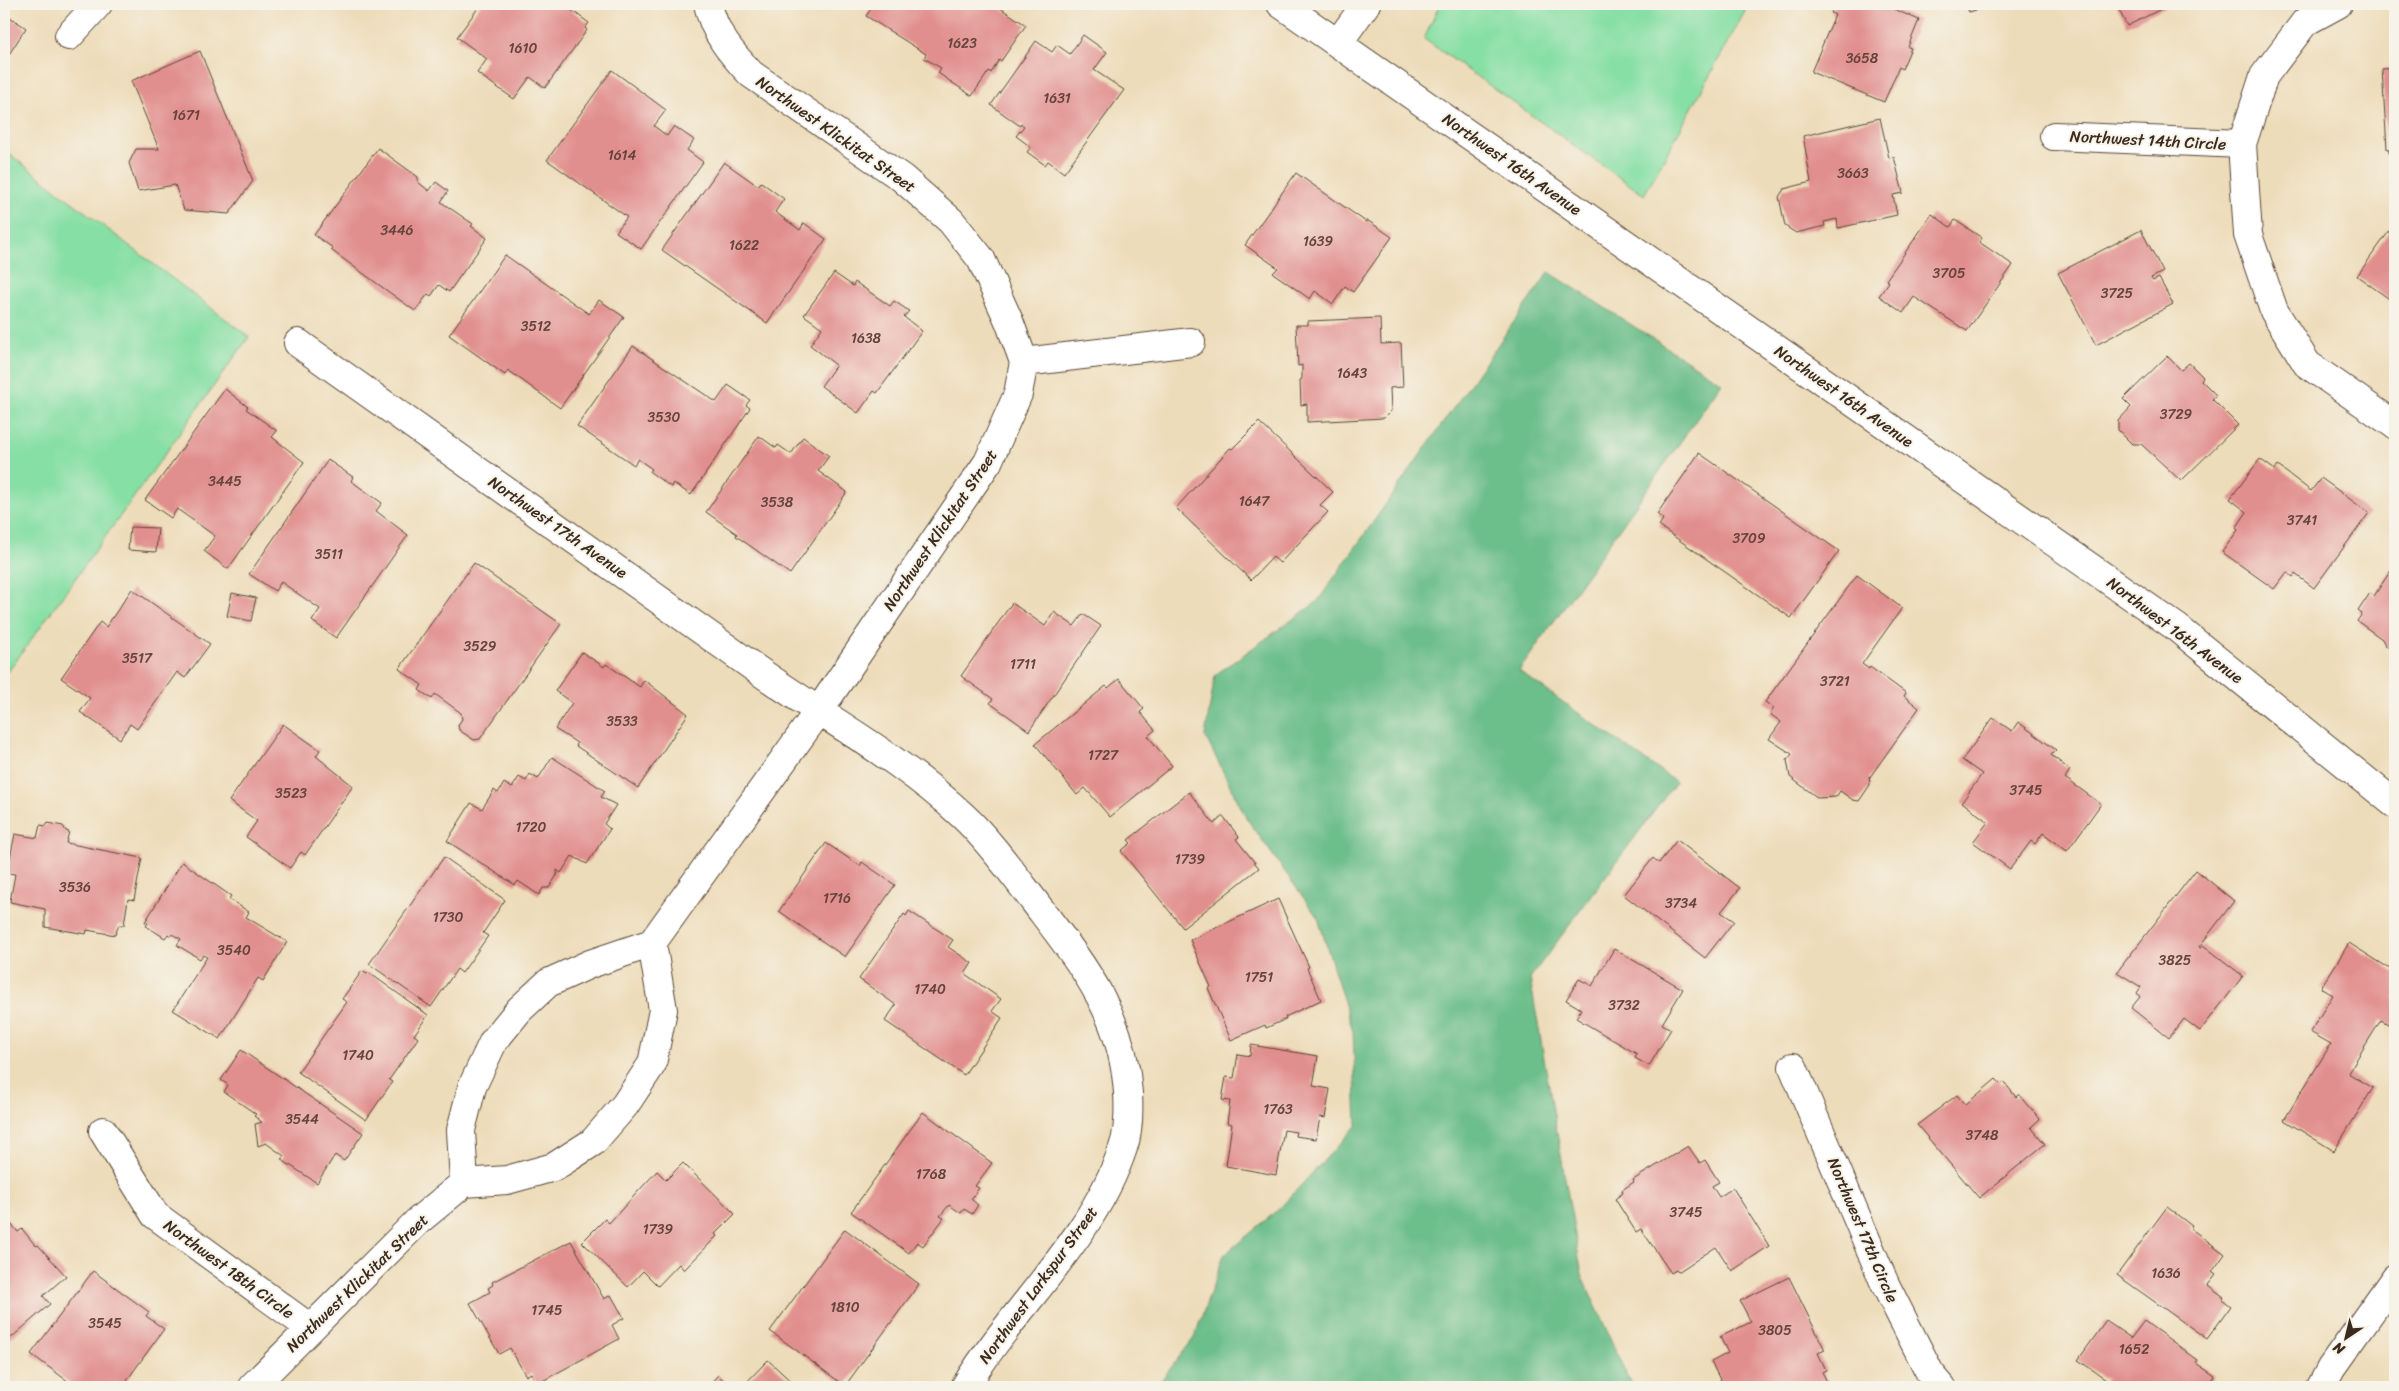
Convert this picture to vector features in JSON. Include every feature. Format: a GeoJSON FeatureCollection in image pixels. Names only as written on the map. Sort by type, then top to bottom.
{"type":"FeatureCollection","features":[{"type":"Feature","properties":{"kind":"street"},"geometry":{"type":"LineString","coordinates":[[69,36],[98,4]]}},
{"type":"Feature","properties":{"kind":"street","name":"Northwest Klickitat Street"},"geometry":{"type":"LineString","coordinates":[[652,943],[818,712],[988,462],[1007,424],[1018,394],[1024,362],[1006,314],[981,259],[951,221],[902,178],[751,74],[734,57],[719,37],[708,4]]}},
{"type":"Feature","properties":{"kind":"street","name":"Northwest 16th Avenue"},"geometry":{"type":"LineString","coordinates":[[1281,4],[2176,626],[2395,804]]}},
{"type":"Feature","properties":{"kind":"street"},"geometry":{"type":"LineString","coordinates":[[1338,42],[1366,4]]}},
{"type":"Feature","properties":{"kind":"street"},"geometry":{"type":"LineString","coordinates":[[2338,4],[2305,22],[2264,76],[2242,144],[2248,235],[2274,311],[2307,364],[2395,426]]}},
{"type":"Feature","properties":{"kind":"street","name":"Northwest 14th Circle"},"geometry":{"type":"LineString","coordinates":[[2054,136],[2242,144]]}},
{"type":"Feature","properties":{"kind":"street"},"geometry":{"type":"LineString","coordinates":[[1024,362],[1191,342]]}},
{"type":"Feature","properties":{"kind":"street","name":"Northwest 17th Avenue"},"geometry":{"type":"LineString","coordinates":[[298,343],[818,712]]}},
{"type":"Feature","properties":{"kind":"street","name":"Northwest Larkspur Street"},"geometry":{"type":"LineString","coordinates":[[818,712],[879,750],[964,817],[1020,883],[1080,962],[1112,1017],[1126,1064],[1129,1109],[1124,1147],[1109,1182],[1088,1219],[965,1387]]}},
{"type":"Feature","properties":{"kind":"street"},"geometry":{"type":"LineString","coordinates":[[652,943],[663,1010],[652,1064],[626,1104],[593,1142],[554,1168],[506,1180],[464,1183],[461,1130],[472,1087],[493,1042],[519,1010],[548,983],[590,964],[652,943]]}},
{"type":"Feature","properties":{"kind":"street","name":"Northwest 17th Circle"},"geometry":{"type":"LineString","coordinates":[[1793,1067],[1885,1284],[1930,1373],[1942,1387]]}},
{"type":"Feature","properties":{"kind":"street","name":"Northwest 18th Circle"},"geometry":{"type":"LineString","coordinates":[[102,1131],[156,1215],[310,1328]]}},
{"type":"Feature","properties":{"kind":"street","name":"Northwest Klickitat Street"},"geometry":{"type":"LineString","coordinates":[[252,1387],[418,1222],[464,1183]]}},
{"type":"Feature","properties":{"kind":"street"},"geometry":{"type":"LineString","coordinates":[[2321,1387],[2331,1368],[2395,1278]]}},
{"type":"Feature","properties":{"kind":"green space"},"geometry":{"type":"Polygon","coordinates":[[[1440,4],[1749,4],[1644,195],[1424,39],[1440,4]]]}},
{"type":"Feature","properties":{"kind":"green space"},"geometry":{"type":"Polygon","coordinates":[[[4,150],[249,337],[8,672],[4,669],[4,150]]]}},
{"type":"Feature","properties":{"kind":"green space"},"geometry":{"type":"Polygon","coordinates":[[[1549,272],[1722,383],[1519,671],[1676,782],[1530,978],[1582,1275],[1632,1387],[1156,1387],[1194,1338],[1224,1255],[1279,1209],[1357,1125],[1353,1031],[1318,918],[1247,819],[1205,736],[1215,675],[1317,602],[1549,272]]]}},
{"type":"Feature","properties":{"kind":"building"},"geometry":{"type":"Polygon","coordinates":[[[481,4],[563,4],[589,23],[585,28],[587,30],[545,88],[530,77],[514,99],[477,73],[487,59],[457,37],[481,4]]]}},
{"type":"Feature","properties":{"kind":"building"},"geometry":{"type":"Polygon","coordinates":[[[874,4],[994,4],[1026,25],[1001,61],[999,60],[991,73],[989,71],[972,96],[938,73],[941,68],[924,58],[926,54],[866,16],[874,4]]]}},
{"type":"Feature","properties":{"kind":"building"},"geometry":{"type":"Polygon","coordinates":[[[1835,4],[1882,4],[1919,20],[1908,47],[1911,48],[1902,69],[1899,67],[1884,102],[1811,72],[1835,15],[1831,13],[1835,4]]]}},
{"type":"Feature","properties":{"kind":"building"},"geometry":{"type":"Polygon","coordinates":[[[1966,4],[1998,4],[1969,12],[1966,4]]]}},
{"type":"Feature","properties":{"kind":"building"},"geometry":{"type":"Polygon","coordinates":[[[2116,4],[2168,4],[2169,5],[2127,26],[2116,4]]]}},
{"type":"Feature","properties":{"kind":"building"},"geometry":{"type":"Polygon","coordinates":[[[4,13],[26,28],[4,62],[4,13]]]}},
{"type":"Feature","properties":{"kind":"building"},"geometry":{"type":"Polygon","coordinates":[[[1083,35],[1107,52],[1094,70],[1124,90],[1064,173],[1048,161],[1045,165],[1027,152],[1031,147],[1016,136],[1024,126],[1021,124],[1020,126],[991,105],[1036,41],[1052,52],[1057,45],[1070,54],[1083,35]]]}},
{"type":"Feature","properties":{"kind":"building"},"geometry":{"type":"Polygon","coordinates":[[[200,51],[253,181],[229,214],[184,210],[175,185],[138,191],[129,163],[136,149],[159,149],[131,81],[200,51]]]}},
{"type":"Feature","properties":{"kind":"building"},"geometry":{"type":"Polygon","coordinates":[[[2395,68],[2395,152],[2389,153],[2389,149],[2387,149],[2382,69],[2395,68]]]}},
{"type":"Feature","properties":{"kind":"building"},"geometry":{"type":"Polygon","coordinates":[[[612,70],[666,110],[654,126],[667,136],[674,126],[694,140],[687,150],[703,162],[641,249],[616,232],[627,217],[547,160],[612,70]]]}},
{"type":"Feature","properties":{"kind":"building"},"geometry":{"type":"Polygon","coordinates":[[[1880,118],[1889,158],[1894,157],[1903,193],[1893,195],[1897,215],[1838,228],[1837,219],[1824,222],[1825,226],[1796,233],[1785,226],[1779,197],[1784,189],[1811,182],[1803,136],[1880,118]]]}},
{"type":"Feature","properties":{"kind":"building"},"geometry":{"type":"Polygon","coordinates":[[[378,148],[418,177],[418,182],[429,191],[436,182],[448,191],[441,202],[473,224],[471,226],[487,238],[449,292],[439,285],[431,296],[428,294],[415,311],[331,250],[333,248],[314,235],[378,148]]]}},
{"type":"Feature","properties":{"kind":"building"},"geometry":{"type":"Polygon","coordinates":[[[724,162],[758,186],[761,182],[784,199],[775,212],[800,230],[804,223],[826,239],[767,323],[662,250],[724,162]]]}},
{"type":"Feature","properties":{"kind":"building"},"geometry":{"type":"Polygon","coordinates":[[[1296,173],[1366,222],[1367,220],[1392,237],[1353,292],[1345,286],[1333,304],[1315,291],[1310,299],[1273,273],[1278,268],[1245,245],[1296,173]]]}},
{"type":"Feature","properties":{"kind":"building"},"geometry":{"type":"Polygon","coordinates":[[[1932,214],[1950,227],[1955,220],[1982,238],[1979,242],[2013,265],[1967,331],[1914,297],[1903,313],[1879,296],[1889,282],[1886,280],[1932,214]]]}},
{"type":"Feature","properties":{"kind":"building"},"geometry":{"type":"Polygon","coordinates":[[[2395,223],[2395,303],[2357,276],[2395,223]]]}},
{"type":"Feature","properties":{"kind":"building"},"geometry":{"type":"Polygon","coordinates":[[[2141,230],[2163,272],[2151,278],[2153,281],[2159,278],[2173,304],[2096,345],[2058,273],[2141,230]]]}},
{"type":"Feature","properties":{"kind":"building"},"geometry":{"type":"Polygon","coordinates":[[[505,255],[589,314],[599,300],[624,317],[560,408],[508,370],[505,375],[449,335],[505,255]]]}},
{"type":"Feature","properties":{"kind":"building"},"geometry":{"type":"Polygon","coordinates":[[[834,273],[853,286],[855,282],[890,306],[894,301],[909,311],[904,317],[922,331],[877,393],[874,391],[858,413],[821,386],[836,365],[810,345],[822,328],[804,315],[834,273]]]}},
{"type":"Feature","properties":{"kind":"building"},"geometry":{"type":"Polygon","coordinates":[[[1380,318],[1381,344],[1401,343],[1403,387],[1390,388],[1391,411],[1384,418],[1307,422],[1307,404],[1301,405],[1300,380],[1302,379],[1302,365],[1298,366],[1296,325],[1308,325],[1308,321],[1380,318]]]}},
{"type":"Feature","properties":{"kind":"building"},"geometry":{"type":"Polygon","coordinates":[[[633,346],[716,402],[728,385],[750,400],[746,405],[750,408],[691,495],[673,483],[671,487],[650,472],[652,469],[638,459],[634,465],[577,426],[633,346]]]}},
{"type":"Feature","properties":{"kind":"building"},"geometry":{"type":"Polygon","coordinates":[[[2167,356],[2181,370],[2189,363],[2203,377],[2201,380],[2216,395],[2212,399],[2238,425],[2181,481],[2141,444],[2132,444],[2118,430],[2118,421],[2131,407],[2123,399],[2167,356]]]}},
{"type":"Feature","properties":{"kind":"building"},"geometry":{"type":"Polygon","coordinates":[[[225,389],[248,407],[246,409],[277,431],[272,437],[304,462],[228,569],[204,551],[215,536],[177,509],[171,518],[145,500],[225,389]]]}},
{"type":"Feature","properties":{"kind":"building"},"geometry":{"type":"Polygon","coordinates":[[[1259,422],[1333,492],[1320,505],[1328,512],[1280,563],[1273,557],[1251,580],[1176,508],[1230,448],[1232,449],[1259,422]]]}},
{"type":"Feature","properties":{"kind":"building"},"geometry":{"type":"Polygon","coordinates":[[[759,436],[776,448],[778,445],[791,454],[803,437],[829,456],[818,471],[847,492],[790,574],[706,512],[759,436]]]}},
{"type":"Feature","properties":{"kind":"building"},"geometry":{"type":"Polygon","coordinates":[[[1699,453],[1839,551],[1791,618],[1659,526],[1663,519],[1657,514],[1699,453]]]}},
{"type":"Feature","properties":{"kind":"building"},"geometry":{"type":"Polygon","coordinates":[[[2260,459],[2275,470],[2278,466],[2311,491],[2321,478],[2369,513],[2314,588],[2295,574],[2293,577],[2287,572],[2274,589],[2222,552],[2238,530],[2236,528],[2247,512],[2230,499],[2260,459]]]}},
{"type":"Feature","properties":{"kind":"building"},"geometry":{"type":"Polygon","coordinates":[[[328,460],[353,477],[351,481],[382,503],[376,511],[408,535],[336,638],[312,621],[320,609],[281,582],[275,591],[249,574],[328,460]]]}},
{"type":"Feature","properties":{"kind":"building"},"geometry":{"type":"Polygon","coordinates":[[[130,527],[158,528],[156,552],[128,550],[130,527]]]}},
{"type":"Feature","properties":{"kind":"building"},"geometry":{"type":"Polygon","coordinates":[[[474,563],[561,624],[480,739],[474,740],[459,730],[458,725],[462,719],[461,713],[435,694],[432,699],[419,690],[422,685],[399,669],[474,563]]]}},
{"type":"Feature","properties":{"kind":"building"},"geometry":{"type":"Polygon","coordinates":[[[2395,564],[2395,652],[2385,645],[2382,639],[2357,621],[2362,614],[2358,611],[2370,593],[2374,596],[2395,564]]]}},
{"type":"Feature","properties":{"kind":"building"},"geometry":{"type":"Polygon","coordinates":[[[1857,575],[1902,608],[1862,664],[1869,669],[1870,667],[1906,693],[1904,696],[1919,708],[1869,776],[1870,785],[1859,801],[1853,800],[1840,791],[1836,797],[1818,798],[1790,777],[1787,760],[1792,754],[1769,739],[1781,722],[1770,714],[1774,708],[1765,702],[1857,575]]]}},
{"type":"Feature","properties":{"kind":"building"},"geometry":{"type":"Polygon","coordinates":[[[132,589],[210,644],[185,678],[177,672],[137,729],[130,724],[120,739],[80,712],[90,698],[61,678],[100,622],[106,627],[132,589]]]}},
{"type":"Feature","properties":{"kind":"building"},"geometry":{"type":"Polygon","coordinates":[[[232,593],[256,598],[251,621],[227,616],[232,593]]]}},
{"type":"Feature","properties":{"kind":"building"},"geometry":{"type":"Polygon","coordinates":[[[1012,603],[1045,626],[1054,612],[1074,626],[1083,614],[1101,626],[1029,731],[990,703],[993,699],[961,676],[1012,603]]]}},
{"type":"Feature","properties":{"kind":"building"},"geometry":{"type":"Polygon","coordinates":[[[582,652],[604,667],[606,664],[640,687],[644,680],[688,714],[638,788],[576,746],[577,743],[555,729],[572,703],[555,691],[582,652]]]}},
{"type":"Feature","properties":{"kind":"building"},"geometry":{"type":"Polygon","coordinates":[[[1119,679],[1144,709],[1140,712],[1155,730],[1148,736],[1172,766],[1110,817],[1085,788],[1077,795],[1035,744],[1106,686],[1108,688],[1119,679]]]}},
{"type":"Feature","properties":{"kind":"building"},"geometry":{"type":"Polygon","coordinates":[[[1993,718],[2012,731],[2018,722],[2056,750],[2051,755],[2070,770],[2065,778],[2101,804],[2067,851],[2043,833],[2035,844],[2031,841],[2010,869],[1973,842],[1988,822],[1962,802],[1982,774],[1962,760],[1993,718]]]}},
{"type":"Feature","properties":{"kind":"building"},"geometry":{"type":"Polygon","coordinates":[[[283,724],[320,750],[316,756],[353,786],[305,855],[301,852],[290,868],[246,837],[257,821],[229,801],[283,724]]]}},
{"type":"Feature","properties":{"kind":"building"},"geometry":{"type":"Polygon","coordinates":[[[552,757],[605,791],[601,797],[616,805],[604,824],[610,829],[587,864],[572,856],[561,873],[557,870],[557,875],[549,888],[543,888],[539,895],[518,881],[515,885],[447,841],[471,803],[482,809],[494,790],[498,793],[504,783],[512,788],[519,777],[526,781],[530,774],[538,779],[552,757]]]}},
{"type":"Feature","properties":{"kind":"building"},"geometry":{"type":"Polygon","coordinates":[[[1189,792],[1214,824],[1223,816],[1239,837],[1236,839],[1259,868],[1183,928],[1121,851],[1131,843],[1128,840],[1189,792]]]}},
{"type":"Feature","properties":{"kind":"building"},"geometry":{"type":"Polygon","coordinates":[[[48,823],[63,826],[69,832],[66,843],[142,858],[134,900],[128,899],[124,925],[119,925],[115,935],[87,930],[86,934],[45,927],[45,909],[10,902],[15,874],[7,873],[15,834],[37,838],[40,825],[46,826],[48,823]]]}},
{"type":"Feature","properties":{"kind":"building"},"geometry":{"type":"Polygon","coordinates":[[[1677,840],[1740,888],[1721,912],[1734,921],[1705,958],[1624,895],[1653,858],[1659,863],[1677,840]]]}},
{"type":"Feature","properties":{"kind":"building"},"geometry":{"type":"Polygon","coordinates":[[[826,843],[860,866],[862,862],[895,885],[845,957],[779,911],[826,843]]]}},
{"type":"Feature","properties":{"kind":"building"},"geometry":{"type":"Polygon","coordinates":[[[444,857],[505,900],[483,933],[488,936],[462,973],[457,969],[431,1007],[369,964],[444,857]]]}},
{"type":"Feature","properties":{"kind":"building"},"geometry":{"type":"Polygon","coordinates":[[[182,862],[231,896],[229,899],[249,912],[246,917],[287,942],[263,981],[258,978],[220,1039],[173,1010],[207,957],[203,955],[200,959],[177,945],[181,939],[172,934],[171,936],[168,934],[165,938],[146,926],[148,923],[145,922],[182,862]]]}},
{"type":"Feature","properties":{"kind":"building"},"geometry":{"type":"Polygon","coordinates":[[[2196,870],[2234,901],[2199,947],[2201,948],[2203,945],[2243,976],[2200,1031],[2184,1019],[2169,1038],[2131,1008],[2140,997],[2137,993],[2141,987],[2117,972],[2196,870]]]}},
{"type":"Feature","properties":{"kind":"building"},"geometry":{"type":"Polygon","coordinates":[[[1278,899],[1309,967],[1307,968],[1321,1000],[1266,1028],[1265,1025],[1231,1040],[1208,988],[1211,987],[1190,940],[1278,899]]]}},
{"type":"Feature","properties":{"kind":"building"},"geometry":{"type":"Polygon","coordinates":[[[909,911],[953,940],[948,947],[972,963],[965,974],[1001,999],[992,1011],[1002,1018],[964,1075],[885,1021],[896,1005],[859,979],[904,914],[906,916],[909,911]]]}},
{"type":"Feature","properties":{"kind":"building"},"geometry":{"type":"Polygon","coordinates":[[[2349,943],[2395,972],[2395,1028],[2381,1020],[2348,1073],[2373,1088],[2334,1151],[2284,1120],[2331,1044],[2310,1032],[2333,995],[2321,988],[2349,943]]]}},
{"type":"Feature","properties":{"kind":"building"},"geometry":{"type":"Polygon","coordinates":[[[1614,949],[1683,989],[1662,1024],[1671,1029],[1649,1066],[1635,1058],[1637,1054],[1576,1018],[1581,1009],[1566,1000],[1579,979],[1592,986],[1614,949]]]}},
{"type":"Feature","properties":{"kind":"building"},"geometry":{"type":"Polygon","coordinates":[[[362,971],[367,974],[368,972],[428,1015],[414,1035],[418,1038],[389,1080],[392,1082],[366,1120],[298,1072],[347,1002],[342,999],[362,971]]]}},
{"type":"Feature","properties":{"kind":"building"},"geometry":{"type":"Polygon","coordinates":[[[1251,1045],[1318,1056],[1313,1086],[1330,1089],[1325,1118],[1320,1117],[1316,1139],[1295,1136],[1296,1132],[1284,1130],[1276,1175],[1226,1166],[1232,1124],[1227,1123],[1230,1101],[1222,1100],[1226,1077],[1234,1078],[1238,1054],[1250,1056],[1251,1045]]]}},
{"type":"Feature","properties":{"kind":"building"},"geometry":{"type":"Polygon","coordinates":[[[241,1050],[363,1133],[344,1161],[335,1155],[317,1183],[282,1160],[284,1156],[266,1143],[258,1146],[255,1124],[262,1122],[254,1116],[256,1114],[224,1092],[228,1085],[221,1080],[241,1050]]]}},
{"type":"Feature","properties":{"kind":"building"},"geometry":{"type":"Polygon","coordinates":[[[1996,1079],[2001,1084],[2004,1082],[2016,1097],[2019,1094],[2040,1119],[2031,1127],[2045,1144],[1979,1198],[1917,1125],[1957,1095],[1965,1105],[1996,1079]]]}},
{"type":"Feature","properties":{"kind":"building"},"geometry":{"type":"Polygon","coordinates":[[[923,1112],[992,1163],[975,1186],[979,1188],[971,1199],[978,1205],[972,1214],[964,1209],[961,1213],[949,1205],[940,1216],[944,1218],[923,1246],[917,1242],[909,1253],[851,1212],[923,1112]]]}},
{"type":"Feature","properties":{"kind":"building"},"geometry":{"type":"Polygon","coordinates":[[[1688,1146],[1700,1163],[1705,1160],[1719,1182],[1712,1186],[1719,1197],[1733,1188],[1769,1246],[1732,1271],[1716,1247],[1678,1272],[1676,1270],[1671,1273],[1641,1229],[1636,1232],[1615,1199],[1623,1193],[1622,1190],[1634,1182],[1633,1180],[1688,1146]]]}},
{"type":"Feature","properties":{"kind":"building"},"geometry":{"type":"Polygon","coordinates":[[[683,1163],[735,1214],[715,1234],[717,1236],[684,1270],[679,1264],[658,1286],[643,1271],[628,1287],[582,1242],[605,1219],[609,1223],[657,1171],[666,1180],[683,1163]]]}},
{"type":"Feature","properties":{"kind":"building"},"geometry":{"type":"Polygon","coordinates":[[[2167,1207],[2192,1226],[2190,1228],[2225,1254],[2212,1272],[2216,1275],[2208,1285],[2224,1297],[2222,1299],[2231,1306],[2207,1339],[2117,1275],[2167,1207]]]}},
{"type":"Feature","properties":{"kind":"building"},"geometry":{"type":"Polygon","coordinates":[[[4,1216],[18,1232],[22,1229],[66,1276],[43,1296],[50,1304],[4,1344],[4,1216]]]}},
{"type":"Feature","properties":{"kind":"building"},"geometry":{"type":"Polygon","coordinates":[[[845,1229],[919,1284],[845,1386],[770,1331],[845,1229]]]}},
{"type":"Feature","properties":{"kind":"building"},"geometry":{"type":"Polygon","coordinates":[[[571,1241],[604,1299],[611,1295],[624,1318],[612,1325],[619,1339],[537,1384],[531,1373],[526,1376],[510,1348],[499,1354],[470,1303],[490,1292],[488,1288],[493,1285],[492,1282],[571,1241]]]}},
{"type":"Feature","properties":{"kind":"building"},"geometry":{"type":"Polygon","coordinates":[[[93,1271],[149,1312],[146,1316],[164,1329],[122,1387],[72,1387],[73,1385],[31,1354],[93,1271]]]}},
{"type":"Feature","properties":{"kind":"building"},"geometry":{"type":"Polygon","coordinates":[[[1789,1277],[1825,1350],[1818,1353],[1826,1370],[1822,1372],[1830,1387],[1724,1387],[1711,1362],[1728,1353],[1720,1337],[1751,1322],[1740,1301],[1789,1277]]]}},
{"type":"Feature","properties":{"kind":"building"},"geometry":{"type":"Polygon","coordinates":[[[2106,1321],[2131,1338],[2144,1321],[2198,1360],[2196,1363],[2215,1376],[2207,1387],[2100,1387],[2106,1379],[2078,1360],[2106,1321]]]}},
{"type":"Feature","properties":{"kind":"building"},"geometry":{"type":"Polygon","coordinates":[[[768,1360],[797,1387],[742,1387],[768,1360]]]}},
{"type":"Feature","properties":{"kind":"building"},"geometry":{"type":"Polygon","coordinates":[[[718,1375],[731,1387],[707,1387],[718,1375]]]}}]}
